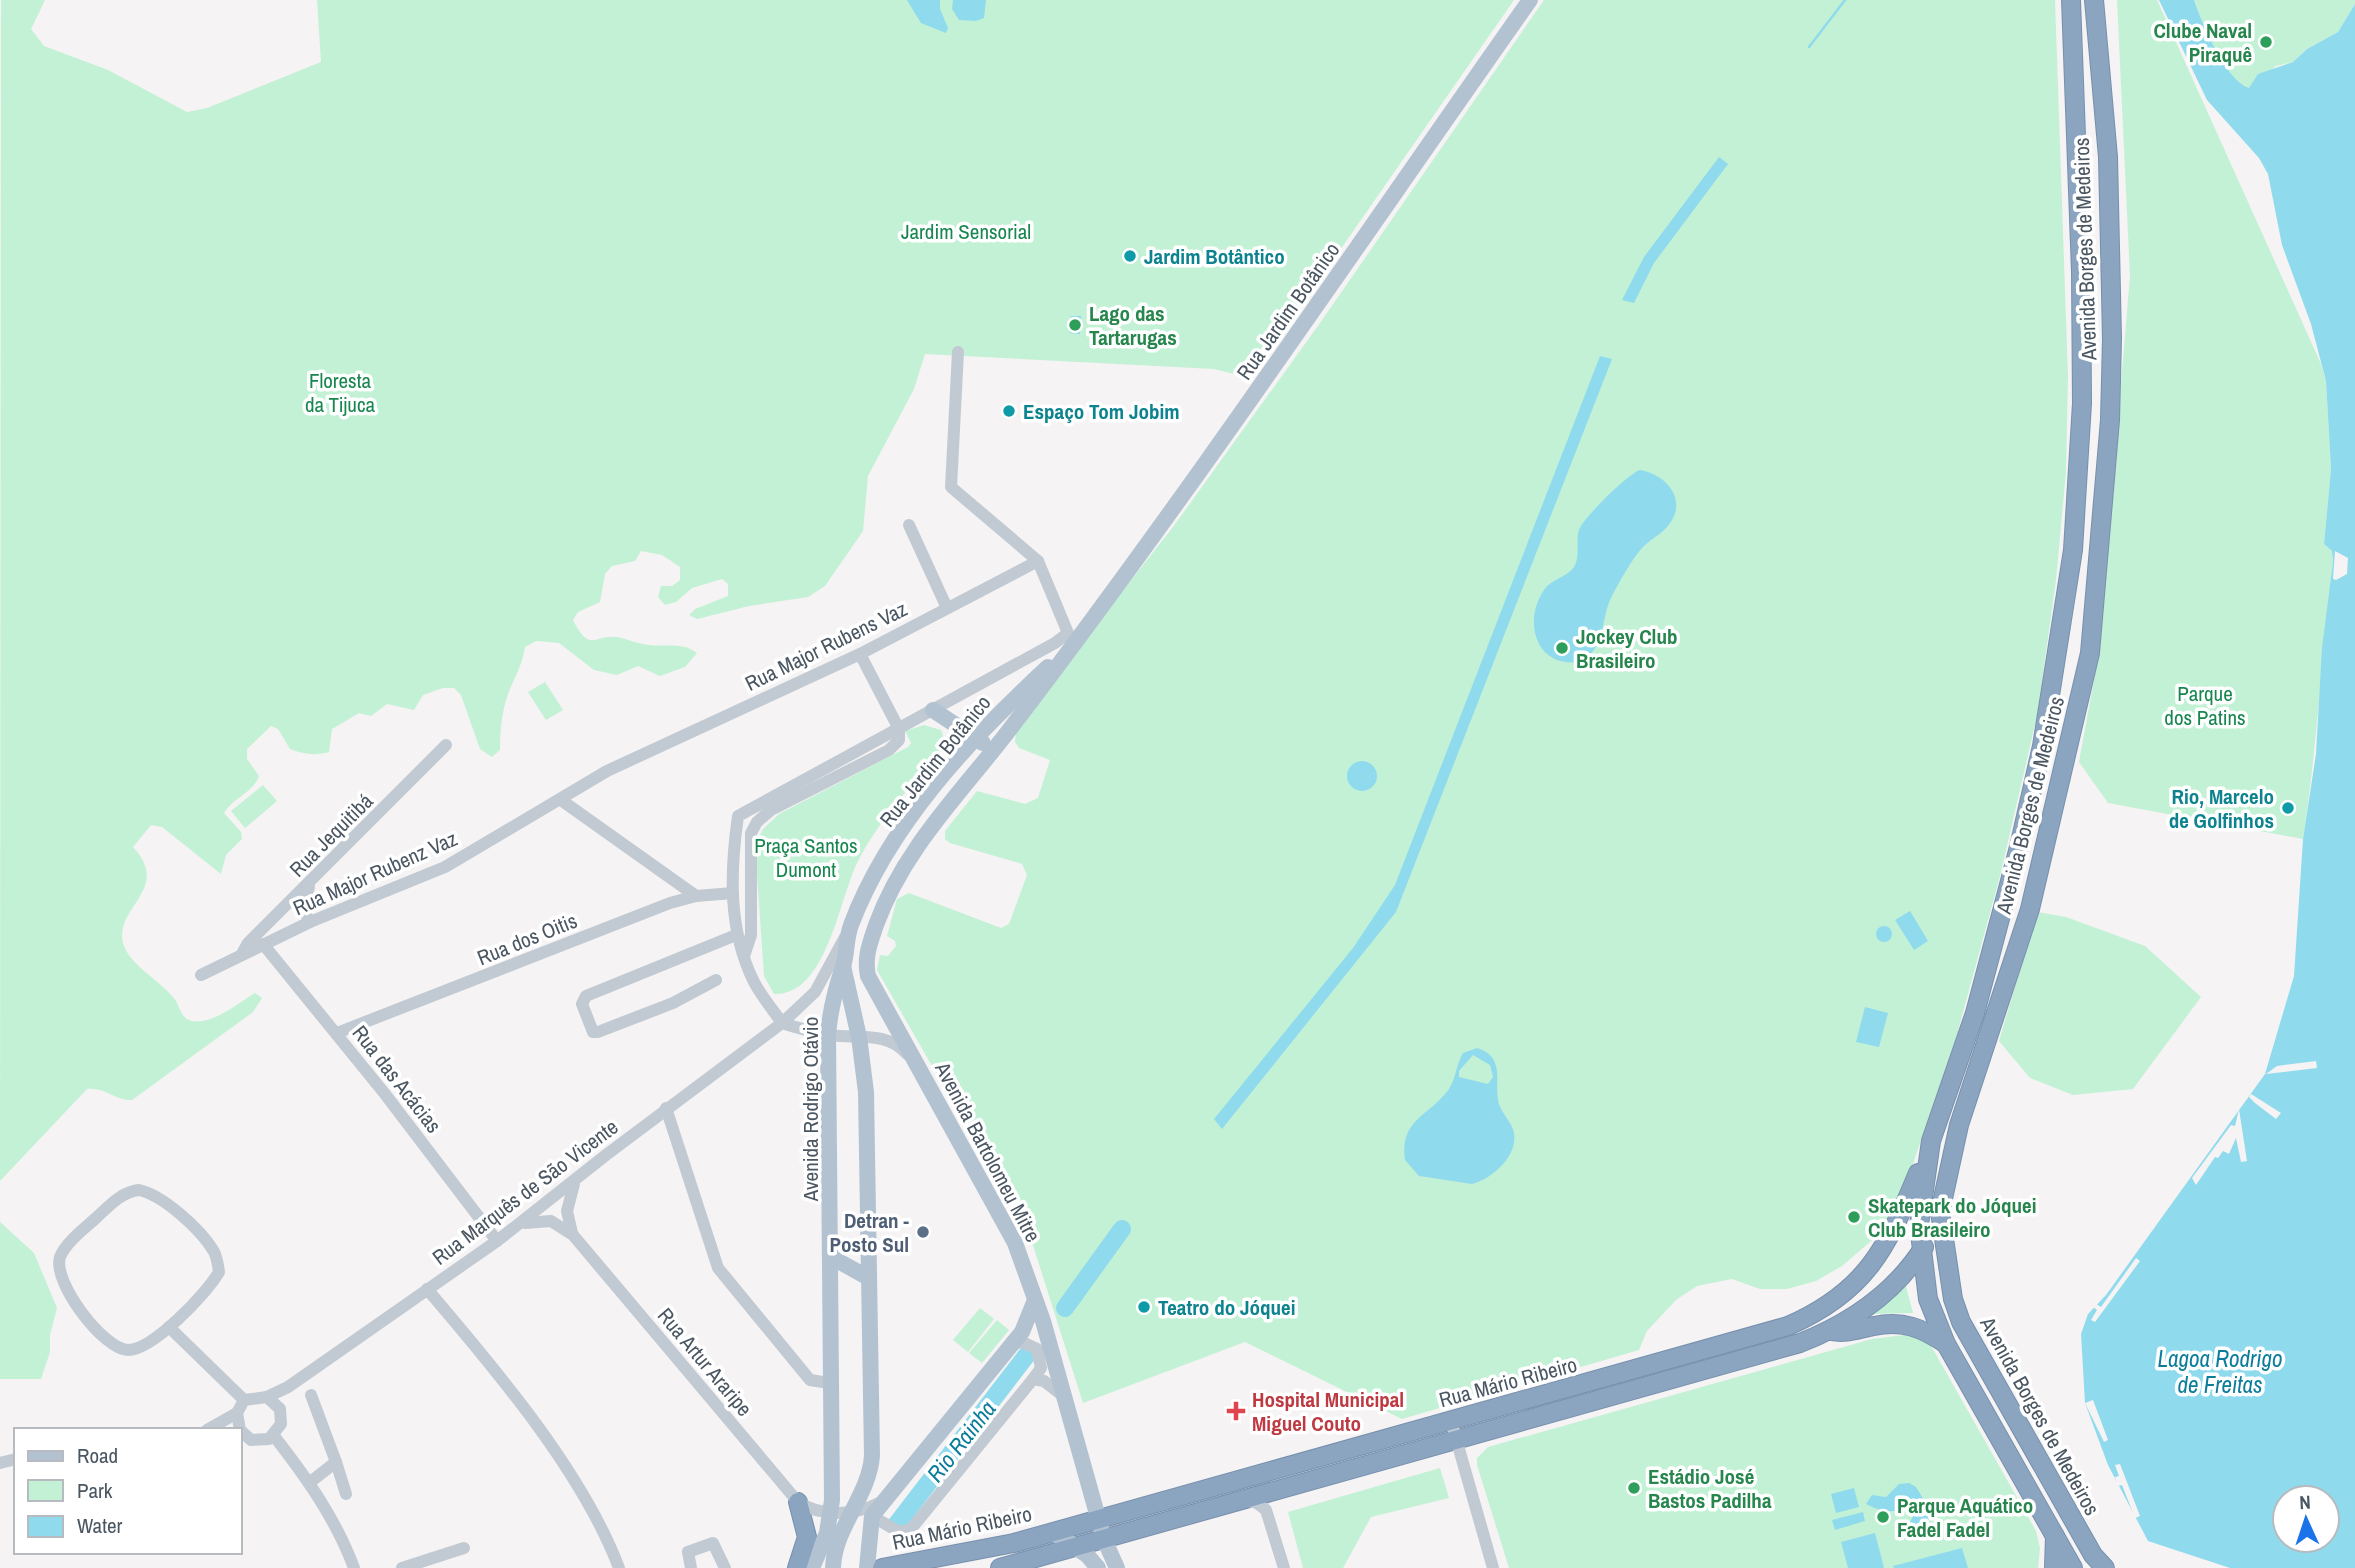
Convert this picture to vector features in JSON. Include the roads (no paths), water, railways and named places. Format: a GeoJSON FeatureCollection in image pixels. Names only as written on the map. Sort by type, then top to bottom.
{"type":"FeatureCollection","features":[{"type":"Feature","properties":{"kind":"highway","name":"Avenida Borges de Medeiros"},"geometry":{"type":"LineString","coordinates":[[2071,0],[2081,272],[2082,403],[2073,550],[2042,746],[2020,847],[1975,1013],[1931,1141],[1919,1217],[1928,1299],[1945,1344],[2073,1568]]}},
{"type":"Feature","properties":{"kind":"highway","name":"Avenida Borges de Medeiros"},"geometry":{"type":"LineString","coordinates":[[2094,0],[2108,157],[2111,404],[2090,653],[2030,909],[1959,1125],[1940,1212],[1953,1299],[1971,1346],[2093,1556],[2105,1568]]}},
{"type":"Feature","properties":{"kind":"highway"},"geometry":{"type":"LineString","coordinates":[[2081,272],[2100,272],[2111,259]]}},
{"type":"Feature","properties":{"kind":"highway"},"geometry":{"type":"LineString","coordinates":[[2073,550],[2082,541],[2092,540],[2099,554]]}},
{"type":"Feature","properties":{"kind":"highway","name":"Rua Mário Ribeiro"},"geometry":{"type":"LineString","coordinates":[[882,1568],[973,1553],[1099,1520],[1788,1326],[1825,1308],[1848,1292],[1886,1245],[1931,1141]]}},
{"type":"Feature","properties":{"kind":"highway","name":"Rua Mário Ribeiro"},"geometry":{"type":"LineString","coordinates":[[1000,1568],[1768,1354],[1831,1331],[1885,1295],[1922,1251],[1940,1212]]}},
{"type":"Feature","properties":{"kind":"highway"},"geometry":{"type":"LineString","coordinates":[[1831,1331],[1855,1332],[1884,1324],[1911,1325],[1945,1344]]}},
{"type":"Feature","properties":{"kind":"highway"},"geometry":{"type":"LineString","coordinates":[[797,1568],[807,1537],[798,1502]]}},
{"type":"Feature","properties":{"kind":"highway"},"geometry":{"type":"LineString","coordinates":[[2054,1536],[2054,1568]]}},
{"type":"Feature","properties":{"kind":"main road","name":"Rua Jardim Botânico"},"geometry":{"type":"LineString","coordinates":[[865,964],[888,891],[917,844],[996,748],[1071,637],[1279,363],[1530,0]]}},
{"type":"Feature","properties":{"kind":"main road","name":"Rua Jardim Botânico"},"geometry":{"type":"LineString","coordinates":[[843,966],[850,928],[889,851],[974,739],[1071,637]]}},
{"type":"Feature","properties":{"kind":"main road"},"geometry":{"type":"LineString","coordinates":[[933,710],[974,739],[996,748]]}},
{"type":"Feature","properties":{"kind":"main road","name":"Avenida Bartolomeu Mitre"},"geometry":{"type":"LineString","coordinates":[[865,964],[868,976],[1015,1243],[1043,1321],[1104,1539],[1117,1568]]}},
{"type":"Feature","properties":{"kind":"main road"},"geometry":{"type":"LineString","coordinates":[[833,1568],[841,1537],[868,1477],[872,1443],[867,1277],[866,1092],[859,1037],[843,966]]}},
{"type":"Feature","properties":{"kind":"main road","name":"Avenida Rodrigo Otávio"},"geometry":{"type":"LineString","coordinates":[[811,1568],[821,1552],[831,1513],[828,1035],[834,993],[843,966]]}},
{"type":"Feature","properties":{"kind":"main road"},"geometry":{"type":"LineString","coordinates":[[831,1256],[867,1277]]}},
{"type":"Feature","properties":{"kind":"main road"},"geometry":{"type":"LineString","coordinates":[[867,1568],[873,1516],[1028,1323],[1035,1300]]}},
{"type":"Feature","properties":{"kind":"main road"},"geometry":{"type":"LineString","coordinates":[[868,1477],[873,1488],[886,1498]]}},
{"type":"Feature","properties":{"kind":"main road"},"geometry":{"type":"LineString","coordinates":[[1053,1532],[1077,1546],[1098,1568]]}},
{"type":"Feature","properties":{"kind":"street"},"geometry":{"type":"LineString","coordinates":[[919,1068],[891,1041],[828,1035],[782,1023],[754,983],[736,934],[733,850],[738,816],[1055,643],[1071,637],[1038,561],[951,486],[958,352]]}},
{"type":"Feature","properties":{"kind":"street"},"geometry":{"type":"LineString","coordinates":[[909,525],[947,608]]}},
{"type":"Feature","properties":{"kind":"street","name":"Rua Major Rubens Vaz"},"geometry":{"type":"LineString","coordinates":[[561,800],[607,771],[860,654],[1038,561]]}},
{"type":"Feature","properties":{"kind":"street"},"geometry":{"type":"LineString","coordinates":[[744,956],[751,923],[751,833],[757,822],[771,810],[889,750],[900,740],[899,729],[860,654]]}},
{"type":"Feature","properties":{"kind":"street","name":"Rua Jequitibá"},"geometry":{"type":"LineString","coordinates":[[243,952],[248,943],[310,884],[446,745]]}},
{"type":"Feature","properties":{"kind":"street"},"geometry":{"type":"LineString","coordinates":[[561,800],[696,895]]}},
{"type":"Feature","properties":{"kind":"street","name":"Rua Major Rubenz Vaz"},"geometry":{"type":"LineString","coordinates":[[201,975],[243,952],[310,922],[445,867],[561,800]]}},
{"type":"Feature","properties":{"kind":"street"},"geometry":{"type":"LineString","coordinates":[[668,875],[670,903]]}},
{"type":"Feature","properties":{"kind":"street"},"geometry":{"type":"LineString","coordinates":[[310,884],[303,909],[310,922]]}},
{"type":"Feature","properties":{"kind":"street","name":"Rua dos Oitis"},"geometry":{"type":"LineString","coordinates":[[337,1033],[670,903],[696,895],[733,893]]}},
{"type":"Feature","properties":{"kind":"street"},"geometry":{"type":"LineString","coordinates":[[782,1023],[815,992],[850,928]]}},
{"type":"Feature","properties":{"kind":"street"},"geometry":{"type":"LineString","coordinates":[[716,981],[673,1003],[598,1032],[593,1031],[582,1004],[586,996],[736,934]]}},
{"type":"Feature","properties":{"kind":"street","name":"Rua das Acácias"},"geometry":{"type":"LineString","coordinates":[[263,944],[337,1033],[498,1241]]}},
{"type":"Feature","properties":{"kind":"street","name":"Rua Marquês de São Vicente"},"geometry":{"type":"LineString","coordinates":[[267,1397],[288,1387],[498,1241],[666,1108],[782,1023]]}},
{"type":"Feature","properties":{"kind":"street"},"geometry":{"type":"LineString","coordinates":[[666,1108],[719,1268],[810,1380],[830,1383]]}},
{"type":"Feature","properties":{"kind":"street"},"geometry":{"type":"LineString","coordinates":[[573,1235],[567,1202],[581,1175]]}},
{"type":"Feature","properties":{"kind":"street"},"geometry":{"type":"LineString","coordinates":[[131,1191],[153,1193],[161,1198],[214,1250],[219,1272],[169,1326],[146,1346],[122,1349],[80,1312],[63,1286],[59,1260],[66,1248],[116,1199],[131,1191]]}},
{"type":"Feature","properties":{"kind":"street","name":"Rua Artur Araripe"},"geometry":{"type":"LineString","coordinates":[[515,1228],[537,1220],[558,1224],[573,1235],[798,1502]]}},
{"type":"Feature","properties":{"kind":"street"},"geometry":{"type":"LineString","coordinates":[[427,1289],[486,1359],[591,1507],[619,1568]]}},
{"type":"Feature","properties":{"kind":"street"},"geometry":{"type":"LineString","coordinates":[[169,1326],[244,1400]]}},
{"type":"Feature","properties":{"kind":"street"},"geometry":{"type":"LineString","coordinates":[[873,1516],[899,1532],[911,1529],[1033,1379],[1041,1368],[1037,1349],[1022,1342],[1011,1345]]}},
{"type":"Feature","properties":{"kind":"street"},"geometry":{"type":"LineString","coordinates":[[1033,1379],[1044,1381],[1062,1395]]}},
{"type":"Feature","properties":{"kind":"street"},"geometry":{"type":"LineString","coordinates":[[242,1433],[257,1441],[274,1436],[281,1424],[280,1409],[288,1387]]}},
{"type":"Feature","properties":{"kind":"street"},"geometry":{"type":"LineString","coordinates":[[311,1395],[346,1494]]}},
{"type":"Feature","properties":{"kind":"street"},"geometry":{"type":"LineString","coordinates":[[244,1400],[267,1397],[280,1409]]}},
{"type":"Feature","properties":{"kind":"street"},"geometry":{"type":"LineString","coordinates":[[211,1428],[237,1413],[244,1400]]}},
{"type":"Feature","properties":{"kind":"street"},"geometry":{"type":"LineString","coordinates":[[237,1413],[239,1428]]}},
{"type":"Feature","properties":{"kind":"street"},"geometry":{"type":"LineString","coordinates":[[1451,1421],[1493,1568]]}},
{"type":"Feature","properties":{"kind":"street"},"geometry":{"type":"LineString","coordinates":[[274,1436],[309,1483],[345,1543],[354,1568]]}},
{"type":"Feature","properties":{"kind":"street"},"geometry":{"type":"LineString","coordinates":[[309,1483],[336,1462]]}},
{"type":"Feature","properties":{"kind":"street"},"geometry":{"type":"LineString","coordinates":[[798,1502],[831,1513],[853,1512],[886,1498]]}},
{"type":"Feature","properties":{"kind":"street"},"geometry":{"type":"LineString","coordinates":[[1242,1500],[1256,1503],[1266,1510],[1284,1568]]}},
{"type":"Feature","properties":{"kind":"street"},"geometry":{"type":"LineString","coordinates":[[691,1568],[688,1552],[713,1543],[725,1568]]}},
{"type":"Feature","properties":{"kind":"street"},"geometry":{"type":"LineString","coordinates":[[402,1568],[464,1548]]}},
{"type":"Feature","properties":{"kind":"water"},"geometry":{"type":"Polygon","coordinates":[[[907,0],[940,0],[940,9],[948,28],[946,33],[921,23],[907,0]]]}},
{"type":"Feature","properties":{"kind":"water"},"geometry":{"type":"Polygon","coordinates":[[[953,0],[986,0],[984,18],[976,21],[959,20],[952,9],[953,0]]]}},
{"type":"Feature","properties":{"kind":"water","name":"Lagoa Rodrigo de Freitas"},"geometry":{"type":"Polygon","coordinates":[[[2159,0],[2194,0],[2223,63],[2240,83],[2249,88],[2258,74],[2293,62],[2307,49],[2338,32],[2355,4],[2355,1568],[2230,1568],[2148,1541],[2108,1465],[2085,1403],[2081,1334],[2088,1314],[2106,1295],[2265,1074],[2294,976],[2303,839],[2316,754],[2322,648],[2333,562],[2332,551],[2324,544],[2331,469],[2326,381],[2311,324],[2282,245],[2268,174],[2259,158],[2207,100],[2159,0]]]}},
{"type":"Feature","properties":{"kind":"water"},"geometry":{"type":"Polygon","coordinates":[[[1719,157],[1728,164],[1654,263],[1634,303],[1622,300],[1644,257],[1719,157]]]}},
{"type":"Feature","properties":{"kind":"water","name":"Lago das Tartarugas"},"geometry":{"type":"Polygon","coordinates":[[[1071,316],[1081,316],[1080,334],[1070,333],[1071,316]]]}},
{"type":"Feature","properties":{"kind":"water"},"geometry":{"type":"Polygon","coordinates":[[[1600,356],[1612,359],[1396,912],[1222,1129],[1214,1119],[1353,948],[1395,885],[1600,356]]]}},
{"type":"Feature","properties":{"kind":"water"},"geometry":{"type":"Polygon","coordinates":[[[1640,470],[1659,478],[1672,491],[1676,500],[1673,518],[1663,531],[1642,548],[1626,570],[1609,603],[1599,642],[1594,650],[1578,662],[1563,662],[1552,657],[1537,639],[1534,615],[1538,602],[1547,586],[1574,567],[1582,524],[1617,487],[1640,470]]]}},
{"type":"Feature","properties":{"kind":"water"},"geometry":{"type":"Polygon","coordinates":[[[1362,761],[1368,762],[1376,770],[1376,782],[1368,790],[1362,791],[1356,790],[1348,782],[1347,776],[1348,770],[1356,762],[1362,761]]]}},
{"type":"Feature","properties":{"kind":"water"},"geometry":{"type":"Polygon","coordinates":[[[1910,911],[1928,941],[1914,950],[1895,920],[1910,911]]]}},
{"type":"Feature","properties":{"kind":"water"},"geometry":{"type":"Polygon","coordinates":[[[1884,926],[1890,928],[1890,940],[1884,942],[1878,940],[1876,934],[1878,928],[1884,926]]]}},
{"type":"Feature","properties":{"kind":"water"},"geometry":{"type":"Polygon","coordinates":[[[1865,1007],[1888,1013],[1879,1047],[1856,1042],[1865,1007]]]}},
{"type":"Feature","properties":{"kind":"water"},"geometry":{"type":"Polygon","coordinates":[[[1477,1048],[1486,1052],[1496,1064],[1499,1104],[1514,1133],[1514,1142],[1508,1158],[1495,1172],[1472,1184],[1419,1176],[1405,1160],[1404,1146],[1411,1127],[1449,1089],[1463,1053],[1477,1048]],[[1473,1055],[1459,1071],[1459,1077],[1488,1084],[1493,1077],[1490,1065],[1473,1055]]]}},
{"type":"Feature","properties":{"kind":"water"},"geometry":{"type":"Polygon","coordinates":[[[1909,1483],[1916,1487],[1932,1513],[1932,1517],[1923,1524],[1909,1524],[1913,1516],[1923,1511],[1917,1501],[1904,1509],[1891,1511],[1866,1504],[1872,1495],[1886,1497],[1899,1484],[1909,1483]]]}},
{"type":"Feature","properties":{"kind":"water"},"geometry":{"type":"Polygon","coordinates":[[[1854,1488],[1859,1507],[1836,1513],[1831,1494],[1854,1488]]]}},
{"type":"Feature","properties":{"kind":"water"},"geometry":{"type":"Polygon","coordinates":[[[1863,1512],[1865,1521],[1835,1530],[1832,1520],[1863,1512]]]}},
{"type":"Feature","properties":{"kind":"water"},"geometry":{"type":"Polygon","coordinates":[[[1875,1533],[1884,1568],[1848,1568],[1841,1542],[1875,1533]]]}},
{"type":"Feature","properties":{"kind":"water"},"geometry":{"type":"Polygon","coordinates":[[[1962,1548],[1968,1568],[1893,1566],[1962,1548]]]}},
{"type":"Feature","properties":{"kind":"waterway"},"geometry":{"type":"LineString","coordinates":[[1809,47],[1845,0]]}},
{"type":"Feature","properties":{"kind":"waterway"},"geometry":{"type":"LineString","coordinates":[[1065,1308],[1122,1229]]}},
{"type":"Feature","properties":{"kind":"waterway","name":"Rio Rainha"},"geometry":{"type":"LineString","coordinates":[[896,1525],[1026,1356]]}},
{"type":"Feature","properties":{"kind":"place","name":"Clube Naval Piraquê"},"geometry":{"type":"Point","coordinates":[2266,42]}},
{"type":"Feature","properties":{"kind":"place","name":"Jardim Botântico"},"geometry":{"type":"Point","coordinates":[1130,256]}},
{"type":"Feature","properties":{"kind":"place","name":"Lago das Tartarugas"},"geometry":{"type":"Point","coordinates":[1075,325]}},
{"type":"Feature","properties":{"kind":"place","name":"Espaço Tom Jobim"},"geometry":{"type":"Point","coordinates":[1009,411]}},
{"type":"Feature","properties":{"kind":"place","name":"Jockey Club Brasileiro"},"geometry":{"type":"Point","coordinates":[1562,648]}},
{"type":"Feature","properties":{"kind":"place","name":"Rio, Marcelo de Golfinhos"},"geometry":{"type":"Point","coordinates":[2288,808]}},
{"type":"Feature","properties":{"kind":"place","name":"Skatepark do Jóquei Club Brasileiro"},"geometry":{"type":"Point","coordinates":[1854,1217]}},
{"type":"Feature","properties":{"kind":"place","name":"Detran - Posto Sul"},"geometry":{"type":"Point","coordinates":[923,1232]}},
{"type":"Feature","properties":{"kind":"place","name":"Teatro do Jóquei"},"geometry":{"type":"Point","coordinates":[1144,1307]}},
{"type":"Feature","properties":{"kind":"place","name":"Hospital Municipal Miguel Couto"},"geometry":{"type":"Point","coordinates":[1236,1411]}},
{"type":"Feature","properties":{"kind":"place","name":"Estádio José Bastos Padilha"},"geometry":{"type":"Point","coordinates":[1634,1488]}},
{"type":"Feature","properties":{"kind":"place","name":"Parque Aquático Fadel Fadel"},"geometry":{"type":"Point","coordinates":[1883,1517]}},
{"type":"Feature","properties":{"kind":"park label","name":"Jardim Sensorial"},"geometry":{"type":"Point","coordinates":[966,231]}},
{"type":"Feature","properties":{"kind":"park label","name":"Floresta da Tijuca"},"geometry":{"type":"Point","coordinates":[340,392]}},
{"type":"Feature","properties":{"kind":"park label","name":"Parque dos Patins"},"geometry":{"type":"Point","coordinates":[2205,705]}},
{"type":"Feature","properties":{"kind":"park label","name":"Praça Santos Dumont"},"geometry":{"type":"Point","coordinates":[806,857]}}]}
